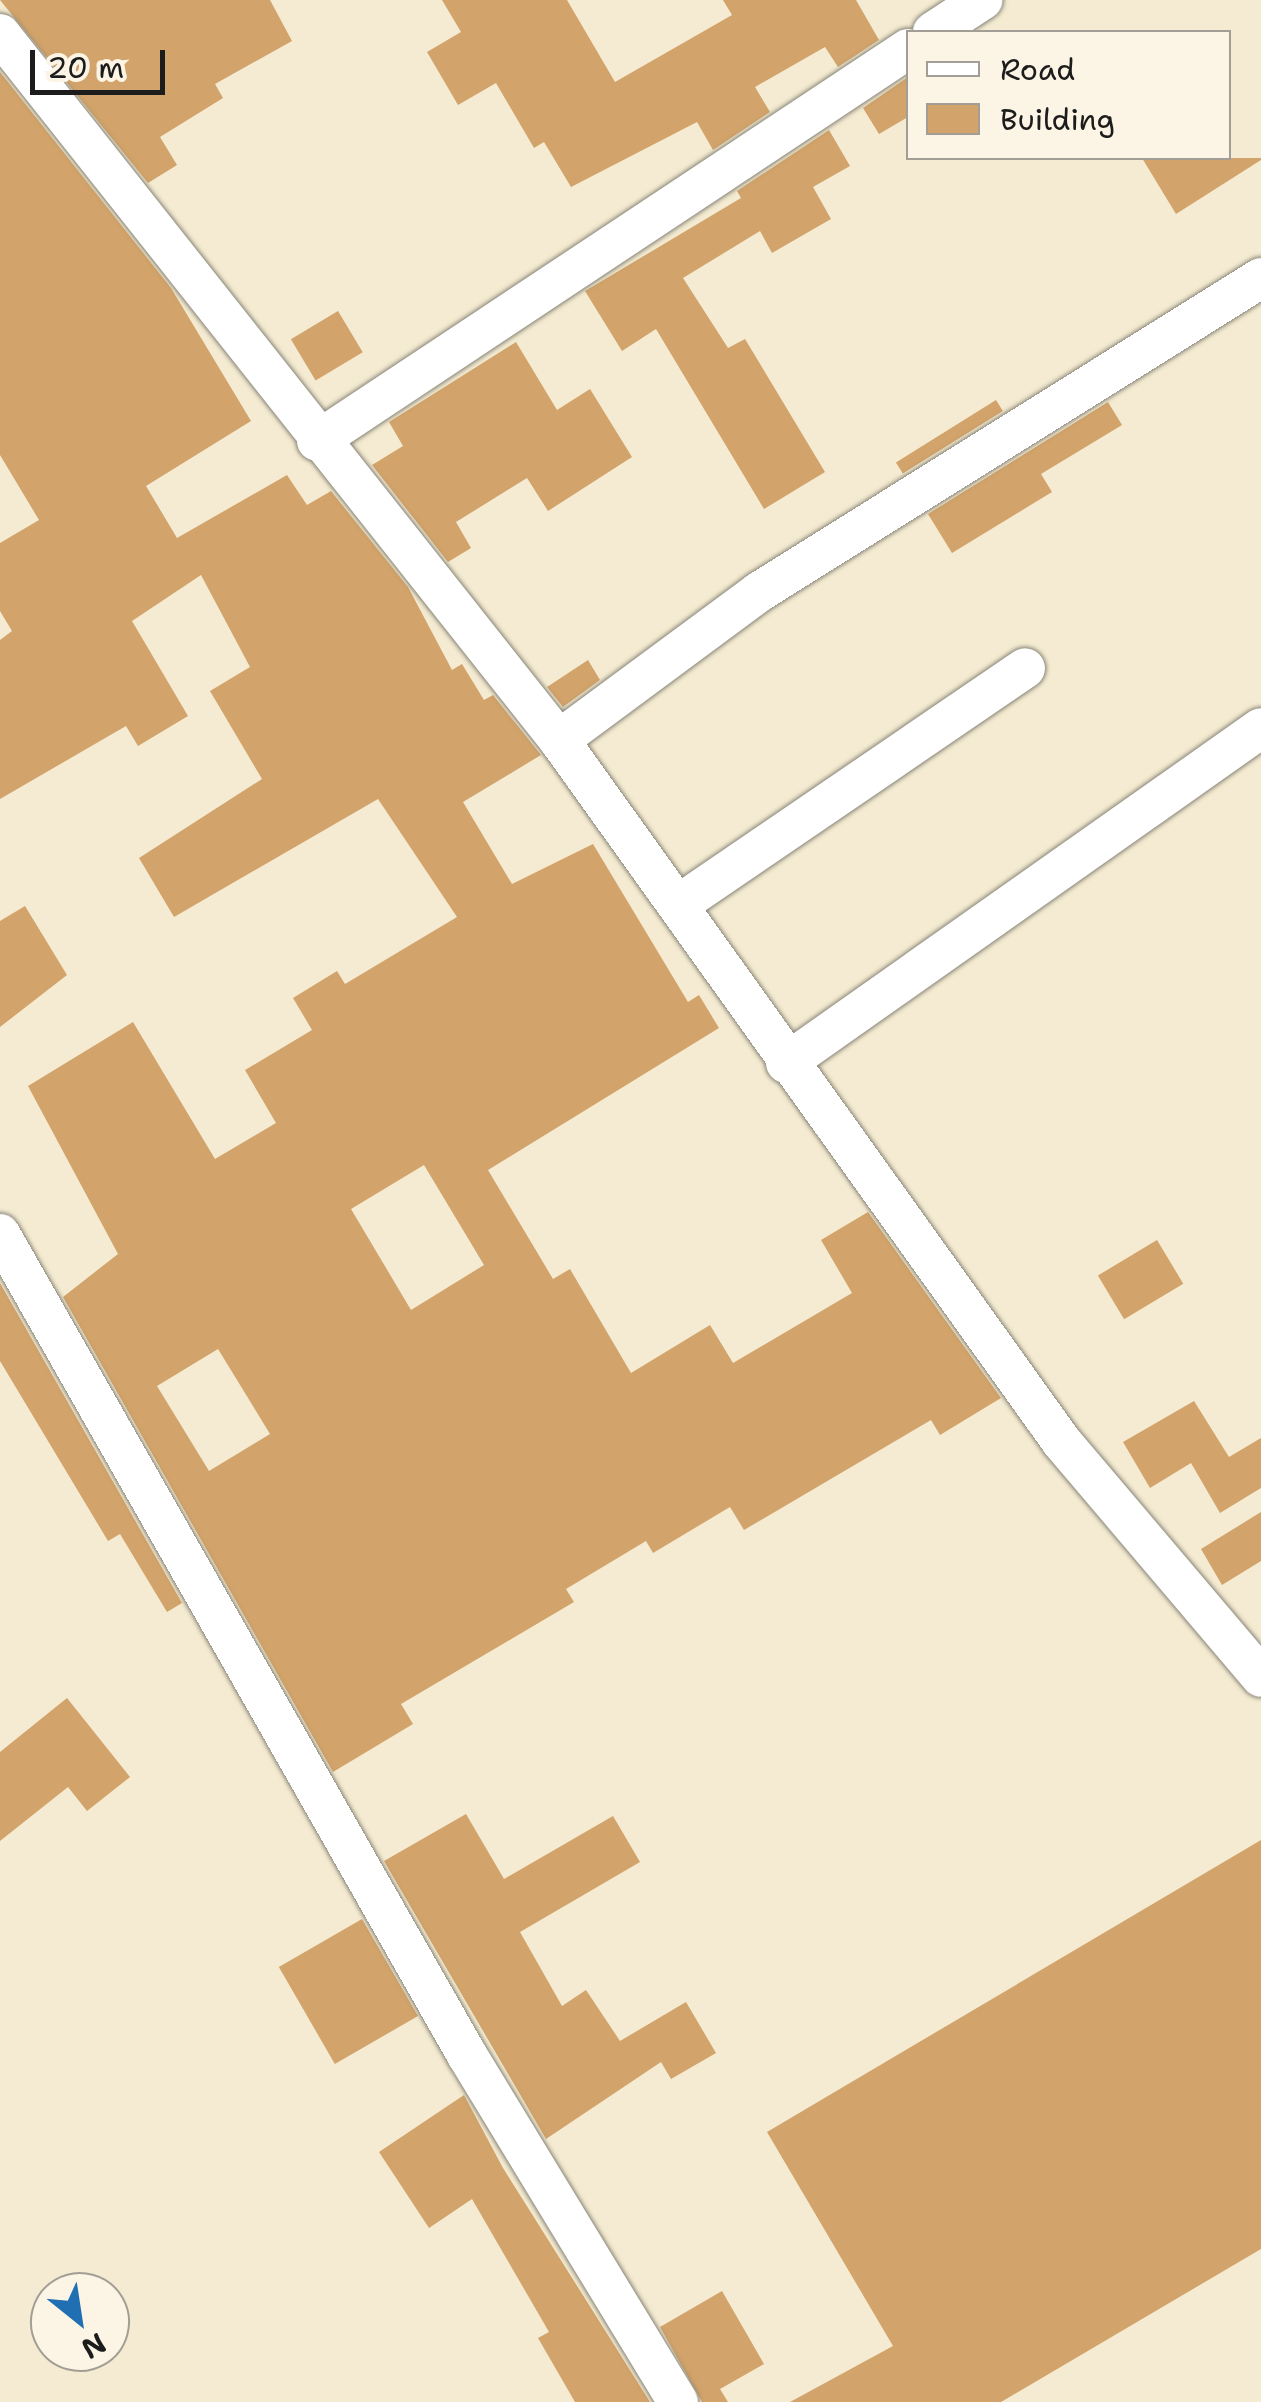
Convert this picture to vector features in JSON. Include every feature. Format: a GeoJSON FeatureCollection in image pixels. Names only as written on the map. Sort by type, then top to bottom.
{"type":"FeatureCollection","features":[{"type":"Feature","properties":{"kind":"street"},"geometry":{"type":"LineString","coordinates":[[937,30],[982,0]]}},
{"type":"Feature","properties":{"kind":"street"},"geometry":{"type":"LineString","coordinates":[[0,34],[558,740],[678,905],[786,1064],[1061,1441],[1261,1677]]}},
{"type":"Feature","properties":{"kind":"street"},"geometry":{"type":"LineString","coordinates":[[318,440],[906,50]]}},
{"type":"Feature","properties":{"kind":"street"},"geometry":{"type":"LineString","coordinates":[[558,740],[759,592],[1261,278]]}},
{"type":"Feature","properties":{"kind":"street"},"geometry":{"type":"LineString","coordinates":[[678,905],[1025,668]]}},
{"type":"Feature","properties":{"kind":"street"},"geometry":{"type":"LineString","coordinates":[[786,1064],[1261,728]]}},
{"type":"Feature","properties":{"kind":"street"},"geometry":{"type":"LineString","coordinates":[[0,1234],[467,2055],[678,2402]]}},
{"type":"Feature","properties":{"kind":"building"},"geometry":{"type":"Polygon","coordinates":[[[0,0],[270,0],[292,41],[215,84],[223,98],[160,137],[177,165],[148,183],[0,0]]]}},
{"type":"Feature","properties":{"kind":"building"},"geometry":{"type":"Polygon","coordinates":[[[442,0],[567,0],[615,82],[732,15],[723,0],[856,0],[879,40],[838,67],[825,47],[755,87],[770,112],[713,150],[697,122],[571,187],[544,142],[534,148],[496,83],[458,105],[427,52],[461,32],[442,0]]]}},
{"type":"Feature","properties":{"kind":"building"},"geometry":{"type":"Polygon","coordinates":[[[0,72],[171,288],[251,421],[146,486],[177,538],[287,475],[307,505],[331,491],[408,587],[452,670],[462,664],[484,700],[493,695],[541,755],[463,802],[512,884],[593,844],[688,1002],[699,995],[719,1028],[488,1170],[553,1279],[570,1269],[631,1373],[710,1325],[733,1363],[852,1293],[821,1240],[868,1212],[1001,1398],[940,1435],[931,1420],[744,1530],[730,1507],[653,1553],[646,1541],[566,1589],[574,1602],[401,1704],[413,1724],[333,1772],[63,1297],[118,1254],[28,1086],[133,1022],[215,1159],[276,1123],[245,1070],[312,1030],[293,998],[337,971],[345,984],[457,917],[378,799],[174,917],[139,858],[262,779],[210,691],[250,667],[201,575],[132,621],[188,716],[138,746],[126,726],[0,799],[0,640],[12,631],[0,611],[0,543],[39,520],[0,455],[0,72]],[[424,1165],[351,1209],[411,1310],[484,1265],[424,1165]],[[218,1349],[157,1386],[209,1471],[270,1434],[218,1349]]]}},
{"type":"Feature","properties":{"kind":"building"},"geometry":{"type":"Polygon","coordinates":[[[906,78],[906,118],[879,134],[863,108],[906,78]]]}},
{"type":"Feature","properties":{"kind":"building"},"geometry":{"type":"Polygon","coordinates":[[[829,130],[850,166],[813,187],[831,219],[772,253],[760,231],[683,278],[728,348],[745,339],[825,472],[764,509],[656,329],[622,351],[585,291],[741,198],[737,191],[829,130]]]}},
{"type":"Feature","properties":{"kind":"building"},"geometry":{"type":"Polygon","coordinates":[[[1261,158],[1261,160],[1176,214],[1143,160],[1261,158]]]}},
{"type":"Feature","properties":{"kind":"building"},"geometry":{"type":"Polygon","coordinates":[[[338,311],[363,352],[316,380],[291,339],[338,311]]]}},
{"type":"Feature","properties":{"kind":"building"},"geometry":{"type":"Polygon","coordinates":[[[516,342],[557,410],[590,389],[632,457],[548,511],[527,478],[456,522],[471,548],[448,562],[372,465],[403,446],[389,422],[516,342]]]}},
{"type":"Feature","properties":{"kind":"building"},"geometry":{"type":"Polygon","coordinates":[[[996,400],[1003,411],[903,474],[896,463],[996,400]]]}},
{"type":"Feature","properties":{"kind":"building"},"geometry":{"type":"Polygon","coordinates":[[[1108,402],[1122,425],[1041,474],[1052,492],[952,553],[928,514],[1108,402]]]}},
{"type":"Feature","properties":{"kind":"building"},"geometry":{"type":"Polygon","coordinates":[[[588,660],[600,680],[563,707],[547,687],[588,660]]]}},
{"type":"Feature","properties":{"kind":"building"},"geometry":{"type":"Polygon","coordinates":[[[25,906],[67,975],[0,1027],[0,921],[25,906]]]}},
{"type":"Feature","properties":{"kind":"building"},"geometry":{"type":"Polygon","coordinates":[[[1157,1240],[1183,1284],[1124,1319],[1098,1276],[1157,1240]]]}},
{"type":"Feature","properties":{"kind":"building"},"geometry":{"type":"Polygon","coordinates":[[[0,1283],[182,1603],[167,1612],[120,1534],[108,1541],[0,1361],[0,1283]]]}},
{"type":"Feature","properties":{"kind":"building"},"geometry":{"type":"Polygon","coordinates":[[[1194,1401],[1229,1457],[1261,1438],[1261,1488],[1220,1513],[1191,1463],[1150,1488],[1123,1442],[1194,1401]]]}},
{"type":"Feature","properties":{"kind":"building"},"geometry":{"type":"Polygon","coordinates":[[[1261,1512],[1261,1561],[1222,1585],[1201,1549],[1261,1512]]]}},
{"type":"Feature","properties":{"kind":"building"},"geometry":{"type":"Polygon","coordinates":[[[67,1698],[130,1777],[87,1811],[68,1787],[0,1841],[0,1752],[67,1698]]]}},
{"type":"Feature","properties":{"kind":"building"},"geometry":{"type":"Polygon","coordinates":[[[466,1814],[504,1879],[613,1816],[640,1862],[520,1932],[562,2006],[586,1990],[620,2041],[686,2002],[716,2053],[671,2079],[661,2062],[546,2139],[384,1861],[466,1814]]]}},
{"type":"Feature","properties":{"kind":"building"},"geometry":{"type":"Polygon","coordinates":[[[1261,1840],[1261,2249],[1001,2402],[790,2402],[893,2346],[767,2132],[1261,1840]]]}},
{"type":"Feature","properties":{"kind":"building"},"geometry":{"type":"Polygon","coordinates":[[[362,1919],[418,2016],[335,2064],[279,1967],[362,1919]]]}},
{"type":"Feature","properties":{"kind":"building"},"geometry":{"type":"Polygon","coordinates":[[[464,2095],[503,2168],[650,2402],[575,2402],[538,2338],[549,2332],[472,2199],[429,2228],[379,2152],[464,2095]]]}},
{"type":"Feature","properties":{"kind":"building"},"geometry":{"type":"Polygon","coordinates":[[[722,2291],[764,2364],[720,2389],[728,2402],[702,2402],[660,2327],[722,2291]]]}}]}
